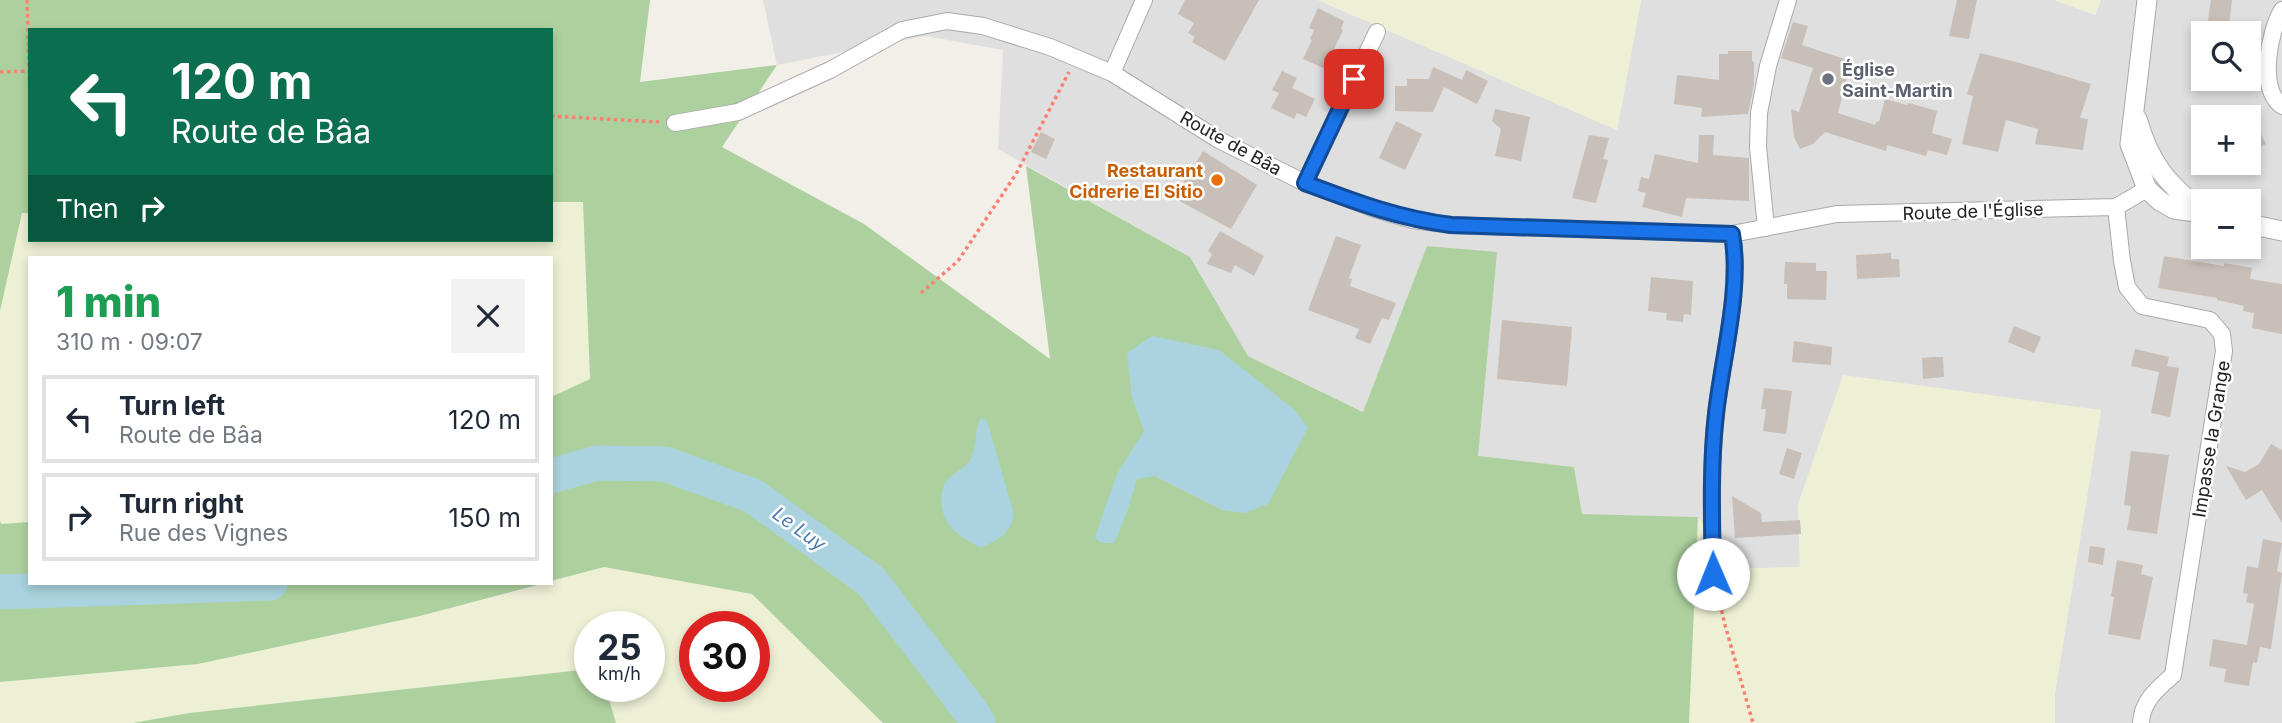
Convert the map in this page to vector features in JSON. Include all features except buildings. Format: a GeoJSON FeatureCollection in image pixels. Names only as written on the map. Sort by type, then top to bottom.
{"type":"FeatureCollection","features":[{"type":"Feature","properties":{"kind":"street"},"geometry":{"type":"LineString","coordinates":[[1112,73],[1144,0]]}},
{"type":"Feature","properties":{"kind":"street"},"geometry":{"type":"LineString","coordinates":[[1766,228],[1758,147],[1759,113],[1768,66],[1788,0]]}},
{"type":"Feature","properties":{"kind":"street"},"geometry":{"type":"LineString","coordinates":[[2147,0],[2130,144],[2147,189],[2174,209],[2191,211]]}},
{"type":"Feature","properties":{"kind":"street"},"geometry":{"type":"LineString","coordinates":[[2282,10],[2274,23],[2268,84],[2277,103],[2282,106]]}},
{"type":"Feature","properties":{"kind":"street","name":"Route de Bâa"},"geometry":{"type":"LineString","coordinates":[[675,123],[738,112],[830,70],[902,30],[947,21],[984,26],[1050,47],[1112,73],[1219,140],[1305,183],[1413,220],[1451,225],[1732,234]]}},
{"type":"Feature","properties":{"kind":"street"},"geometry":{"type":"LineString","coordinates":[[1305,183],[1377,32]]}},
{"type":"Feature","properties":{"kind":"street"},"geometry":{"type":"LineString","coordinates":[[2135,111],[2144,142],[2161,173],[2191,203]]}},
{"type":"Feature","properties":{"kind":"street"},"geometry":{"type":"LineString","coordinates":[[2147,189],[2161,173]]}},
{"type":"Feature","properties":{"kind":"street","name":"Route de l'Église"},"geometry":{"type":"LineString","coordinates":[[1732,234],[1837,214],[2116,207],[2147,189]]}},
{"type":"Feature","properties":{"kind":"street","name":"Impasse la Grange"},"geometry":{"type":"LineString","coordinates":[[2116,207],[2127,287],[2142,306],[2210,320],[2222,334],[2224,351],[2173,676],[2149,697],[2141,723]]}},
{"type":"Feature","properties":{"kind":"street"},"geometry":{"type":"LineString","coordinates":[[2261,227],[2282,231]]}},
{"type":"Feature","properties":{"kind":"street"},"geometry":{"type":"LineString","coordinates":[[1713,574],[1712,509],[1716,417],[1734,280],[1732,234]]}},
{"type":"Feature","properties":{"kind":"path"},"geometry":{"type":"LineString","coordinates":[[27,0],[28,36]]}},
{"type":"Feature","properties":{"kind":"path"},"geometry":{"type":"LineString","coordinates":[[921,293],[958,261],[1016,174],[1076,58]]}},
{"type":"Feature","properties":{"kind":"path"},"geometry":{"type":"LineString","coordinates":[[0,72],[28,71]]}},
{"type":"Feature","properties":{"kind":"path"},"geometry":{"type":"LineString","coordinates":[[553,116],[675,123]]}},
{"type":"Feature","properties":{"kind":"path"},"geometry":{"type":"LineString","coordinates":[[1713,574],[1753,723]]}},
{"type":"Feature","properties":{"kind":"shaded area"},"geometry":{"type":"Polygon","coordinates":[[[763,0],[1318,0],[1617,130],[1641,0],[2054,0],[2095,15],[2101,0],[2282,0],[2282,723],[2055,723],[2055,693],[2101,410],[1798,504],[1800,567],[1730,569],[1698,517],[1582,514],[1574,467],[1478,457],[1427,246],[1364,412],[1248,356],[1190,257],[998,149],[1003,50],[926,36],[777,65],[763,0]]]}},
{"type":"Feature","properties":{"kind":"green space"},"geometry":{"type":"Polygon","coordinates":[[[0,0],[650,0],[640,82],[777,65],[722,147],[864,224],[1050,359],[1026,166],[1190,257],[1248,356],[1363,412],[1427,246],[1497,252],[1478,456],[1574,467],[1582,514],[1698,517],[1689,723],[883,723],[752,594],[604,567],[553,580],[553,396],[590,379],[583,202],[553,202],[553,28],[28,28],[28,213],[22,213],[0,311],[0,0]]]}},
{"type":"Feature","properties":{"kind":"green space"},"geometry":{"type":"Polygon","coordinates":[[[1318,0],[1641,0],[1617,130],[1318,0]]]}},
{"type":"Feature","properties":{"kind":"green space"},"geometry":{"type":"Polygon","coordinates":[[[2054,0],[2101,0],[2095,15],[2054,0]]]}},
{"type":"Feature","properties":{"kind":"green space"},"geometry":{"type":"Polygon","coordinates":[[[583,201],[590,380],[553,396],[553,256],[28,256],[28,522],[0,524],[0,311],[22,213],[28,213],[28,242],[553,242],[553,202],[583,201]]]}},
{"type":"Feature","properties":{"kind":"green space"},"geometry":{"type":"Polygon","coordinates":[[[1843,375],[2101,410],[2055,693],[2055,723],[1689,723],[1698,517],[1730,569],[1800,567],[1798,504],[1843,375]]]}},
{"type":"Feature","properties":{"kind":"green space"},"geometry":{"type":"Polygon","coordinates":[[[0,521],[1,524],[28,522],[28,585],[537,585],[420,616],[198,664],[0,682],[0,521]]]}},
{"type":"Feature","properties":{"kind":"green space"},"geometry":{"type":"Polygon","coordinates":[[[604,567],[752,594],[769,611],[679,611],[679,702],[770,702],[770,612],[883,723],[616,723],[610,702],[665,702],[665,611],[574,611],[574,671],[189,713],[133,723],[0,723],[0,682],[198,664],[420,616],[543,585],[553,585],[553,580],[604,567]]]}},
{"type":"Feature","properties":{"kind":"green space"},"geometry":{"type":"Polygon","coordinates":[[[574,671],[574,702],[610,702],[616,723],[133,723],[189,713],[574,671]]]}},
{"type":"Feature","properties":{"kind":"water"},"geometry":{"type":"Polygon","coordinates":[[[1152,336],[1219,350],[1295,410],[1308,428],[1268,504],[1245,513],[1222,510],[1155,476],[1137,479],[1114,543],[1101,543],[1095,537],[1117,474],[1144,431],[1132,397],[1127,353],[1152,336]]]}},
{"type":"Feature","properties":{"kind":"water"},"geometry":{"type":"Polygon","coordinates":[[[981,418],[987,421],[1014,514],[1007,532],[981,548],[951,528],[942,508],[942,491],[946,482],[970,460],[981,418]]]}},
{"type":"Feature","properties":{"kind":"waterway","name":"Le Luy"},"geometry":{"type":"LineString","coordinates":[[553,475],[597,463],[665,464],[753,496],[871,581],[978,723]]}},
{"type":"Feature","properties":{"kind":"waterway","name":"Le Luy"},"geometry":{"type":"LineString","coordinates":[[0,592],[210,585]]}},
{"type":"Feature","properties":{"kind":"place","name":"Église Saint-Martin"},"geometry":{"type":"Point","coordinates":[1828,79]}},
{"type":"Feature","properties":{"kind":"place","name":"Restaurant Cidrerie El Sitio"},"geometry":{"type":"Point","coordinates":[1217,180]}},
{"type":"Feature","properties":{"kind":"route"},"geometry":{"type":"LineString","coordinates":[[1354,79],[1305,183],[1413,220],[1451,225],[1732,234],[1734,280],[1716,417],[1712,509],[1713,574]]}}]}
